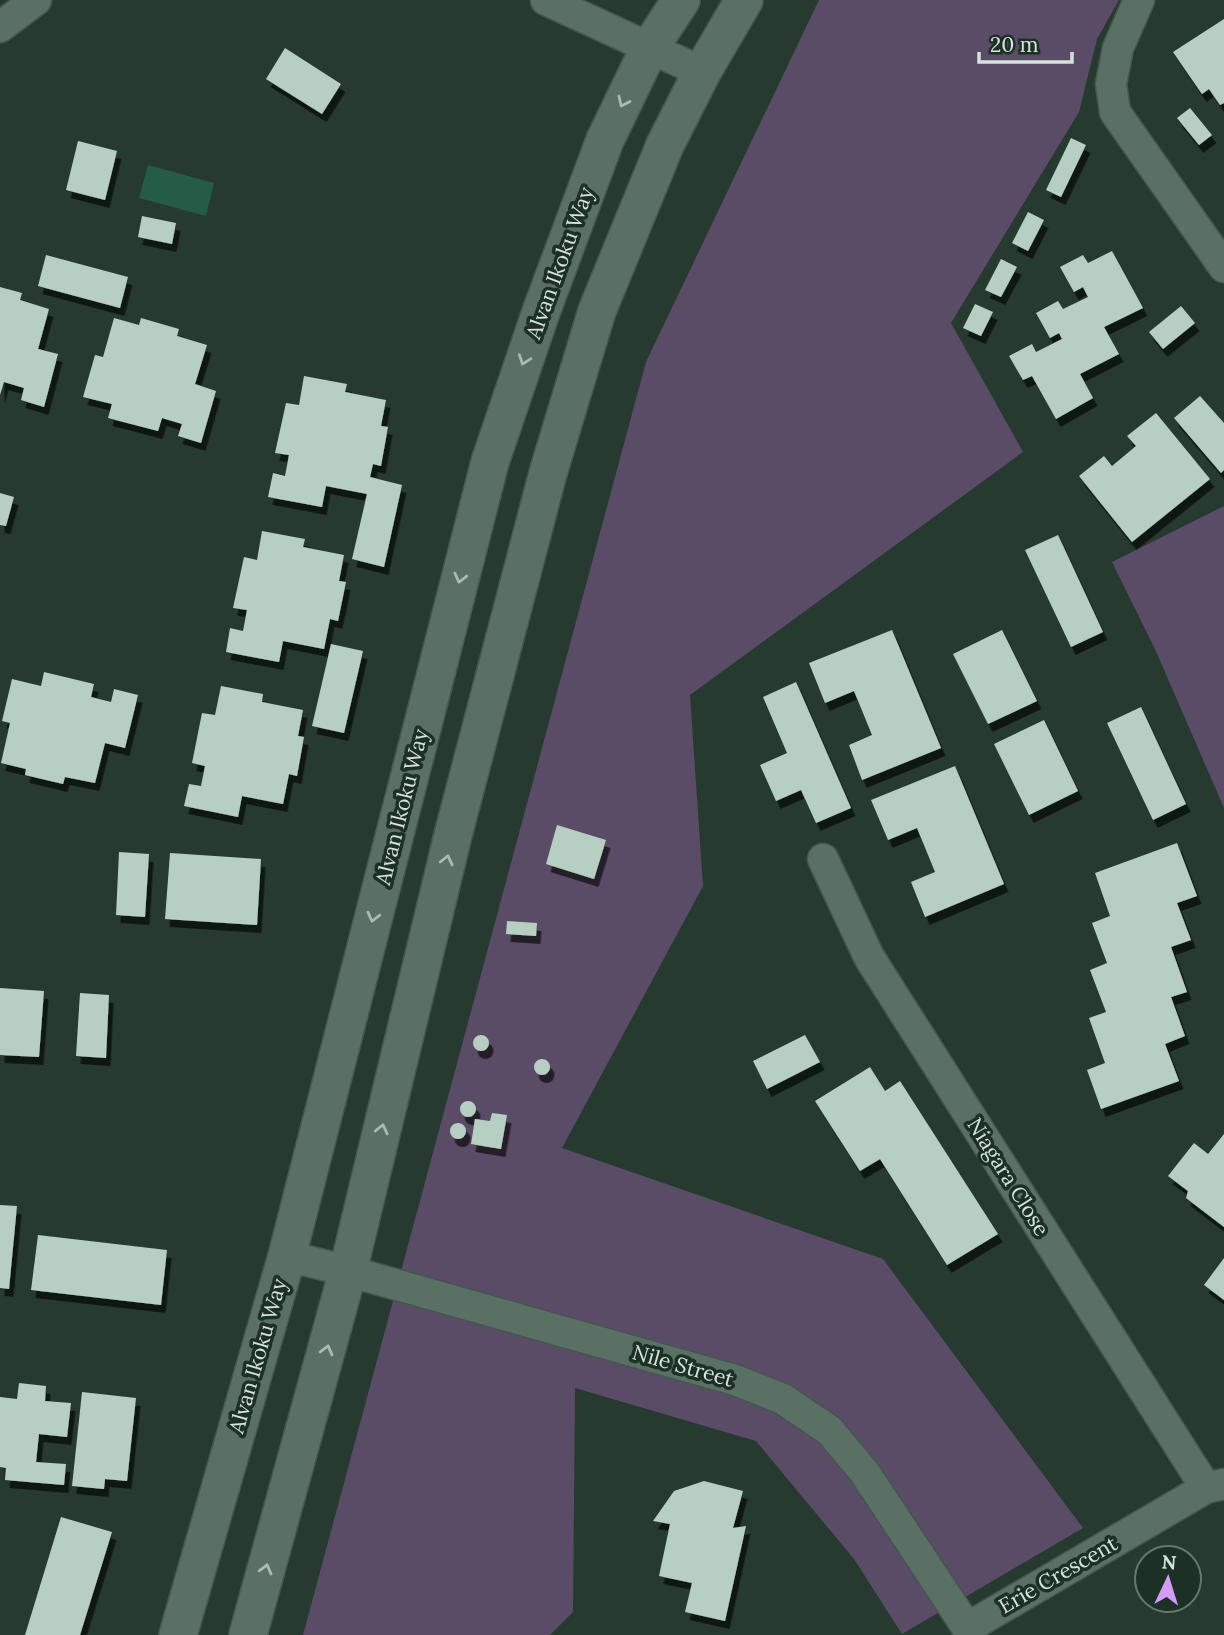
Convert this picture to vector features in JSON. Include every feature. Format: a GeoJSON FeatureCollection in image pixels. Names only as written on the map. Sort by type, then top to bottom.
{"type":"FeatureCollection","features":[{"type":"Feature","properties":{"kind":"street"},"geometry":{"type":"LineString","coordinates":[[0,27],[36,0]]}},
{"type":"Feature","properties":{"kind":"street"},"geometry":{"type":"LineString","coordinates":[[546,0],[702,72]]}},
{"type":"Feature","properties":{"kind":"street","name":"Alvan Ikoku Way"},"geometry":{"type":"LineString","coordinates":[[178,1635],[287,1256],[490,462],[541,312],[605,140],[649,49],[681,0]]}},
{"type":"Feature","properties":{"kind":"street"},"geometry":{"type":"LineString","coordinates":[[248,1635],[348,1271],[453,835],[548,472],[597,312],[665,145],[702,72],[744,0]]}},
{"type":"Feature","properties":{"kind":"street"},"geometry":{"type":"LineString","coordinates":[[1139,0],[1118,48],[1111,84],[1115,111],[1224,267]]}},
{"type":"Feature","properties":{"kind":"street","name":"Niagara Close"},"geometry":{"type":"LineString","coordinates":[[823,859],[869,957],[1215,1486]]}},
{"type":"Feature","properties":{"kind":"street","name":"Nile Street"},"geometry":{"type":"LineString","coordinates":[[287,1256],[735,1380],[783,1399],[830,1431],[865,1474],[969,1632]]}},
{"type":"Feature","properties":{"kind":"street","name":"Erie Crescent"},"geometry":{"type":"LineString","coordinates":[[969,1632],[1215,1486]]}},
{"type":"Feature","properties":{"kind":"shaded area"},"geometry":{"type":"Polygon","coordinates":[[[819,0],[1119,0],[1097,39],[1079,112],[951,323],[1023,452],[690,695],[703,886],[562,1148],[883,1259],[1083,1528],[902,1634],[854,1559],[756,1441],[575,1388],[573,1612],[550,1635],[303,1635],[646,362],[819,0]]]}},
{"type":"Feature","properties":{"kind":"shaded area"},"geometry":{"type":"Polygon","coordinates":[[[148,165],[214,183],[206,216],[139,198],[148,165]]]}},
{"type":"Feature","properties":{"kind":"shaded area"},"geometry":{"type":"Polygon","coordinates":[[[1224,506],[1224,808],[1155,649],[1112,562],[1224,506]]]}},
{"type":"Feature","properties":{"kind":"building"},"geometry":{"type":"Polygon","coordinates":[[[1224,19],[1224,103],[1220,105],[1209,89],[1202,94],[1173,52],[1224,19]]]}},
{"type":"Feature","properties":{"kind":"building"},"geometry":{"type":"Polygon","coordinates":[[[285,48],[341,84],[322,114],[266,79],[285,48]]]}},
{"type":"Feature","properties":{"kind":"building"},"geometry":{"type":"Polygon","coordinates":[[[1190,108],[1212,135],[1199,145],[1177,118],[1190,108]]]}},
{"type":"Feature","properties":{"kind":"building"},"geometry":{"type":"Polygon","coordinates":[[[1071,138],[1086,145],[1061,197],[1046,190],[1071,138]]]}},
{"type":"Feature","properties":{"kind":"building"},"geometry":{"type":"Polygon","coordinates":[[[78,141],[117,151],[105,200],[66,190],[78,141]]]}},
{"type":"Feature","properties":{"kind":"building"},"geometry":{"type":"Polygon","coordinates":[[[1028,212],[1044,220],[1028,251],[1012,243],[1028,212]]]}},
{"type":"Feature","properties":{"kind":"building"},"geometry":{"type":"Polygon","coordinates":[[[142,216],[176,223],[172,244],[138,237],[142,216]]]}},
{"type":"Feature","properties":{"kind":"building"},"geometry":{"type":"Polygon","coordinates":[[[1112,251],[1143,308],[1104,327],[1119,354],[1080,374],[1093,398],[1056,419],[1032,376],[1023,380],[1009,356],[1032,344],[1036,352],[1062,339],[1059,333],[1050,338],[1036,313],[1058,301],[1063,309],[1088,297],[1083,287],[1074,292],[1060,267],[1083,255],[1088,263],[1112,251]]]}},
{"type":"Feature","properties":{"kind":"building"},"geometry":{"type":"Polygon","coordinates":[[[46,255],[128,277],[120,308],[38,286],[46,255]]]}},
{"type":"Feature","properties":{"kind":"building"},"geometry":{"type":"Polygon","coordinates":[[[1001,259],[1017,267],[1001,297],[985,290],[1001,259]]]}},
{"type":"Feature","properties":{"kind":"building"},"geometry":{"type":"Polygon","coordinates":[[[0,287],[22,293],[20,300],[49,309],[38,349],[58,354],[44,407],[21,400],[24,388],[4,382],[0,395],[0,287]]]}},
{"type":"Feature","properties":{"kind":"building"},"geometry":{"type":"Polygon","coordinates":[[[975,304],[993,312],[981,336],[963,328],[975,304]]]}},
{"type":"Feature","properties":{"kind":"building"},"geometry":{"type":"Polygon","coordinates":[[[1181,306],[1195,323],[1163,349],[1149,332],[1181,306]]]}},
{"type":"Feature","properties":{"kind":"building"},"geometry":{"type":"Polygon","coordinates":[[[114,318],[139,325],[141,318],[179,329],[177,336],[207,345],[195,384],[216,391],[201,443],[178,436],[182,424],[162,418],[158,431],[108,418],[112,404],[83,397],[95,355],[103,357],[114,318]]]}},
{"type":"Feature","properties":{"kind":"building"},"geometry":{"type":"Polygon","coordinates":[[[304,376],[347,384],[345,392],[386,400],[381,426],[388,427],[381,466],[373,464],[370,477],[402,485],[384,567],[352,559],[367,494],[326,486],[322,507],[268,497],[273,473],[285,476],[289,455],[275,453],[286,403],[299,405],[304,376]]]}},
{"type":"Feature","properties":{"kind":"building"},"geometry":{"type":"Polygon","coordinates":[[[1200,396],[1224,423],[1224,470],[1221,473],[1174,418],[1200,396]]]}},
{"type":"Feature","properties":{"kind":"building"},"geometry":{"type":"Polygon","coordinates":[[[1156,413],[1210,479],[1132,542],[1079,476],[1104,456],[1112,466],[1136,446],[1127,436],[1156,413]]]}},
{"type":"Feature","properties":{"kind":"building"},"geometry":{"type":"Polygon","coordinates":[[[0,493],[14,497],[6,526],[0,525],[0,493]]]}},
{"type":"Feature","properties":{"kind":"building"},"geometry":{"type":"Polygon","coordinates":[[[262,531],[305,539],[303,547],[344,555],[339,581],[346,582],[338,621],[330,619],[324,649],[283,641],[279,662],[226,652],[230,628],[243,631],[247,610],[233,608],[244,557],[257,560],[262,531]]]}},
{"type":"Feature","properties":{"kind":"building"},"geometry":{"type":"Polygon","coordinates":[[[1058,535],[1103,632],[1071,647],[1025,550],[1058,535]]]}},
{"type":"Feature","properties":{"kind":"building"},"geometry":{"type":"Polygon","coordinates":[[[892,630],[941,748],[862,780],[849,745],[872,735],[854,691],[825,703],[809,663],[892,630]]]}},
{"type":"Feature","properties":{"kind":"building"},"geometry":{"type":"Polygon","coordinates":[[[1002,630],[1037,701],[988,724],[953,654],[1002,630]]]}},
{"type":"Feature","properties":{"kind":"building"},"geometry":{"type":"Polygon","coordinates":[[[331,644],[363,651],[344,733],[312,726],[331,644]]]}},
{"type":"Feature","properties":{"kind":"building"},"geometry":{"type":"Polygon","coordinates":[[[44,672],[94,684],[91,697],[111,702],[114,689],[138,695],[125,748],[105,743],[95,783],[65,777],[63,784],[25,775],[26,769],[1,763],[10,723],[2,721],[12,679],[41,686],[44,672]]]}},
{"type":"Feature","properties":{"kind":"building"},"geometry":{"type":"Polygon","coordinates":[[[796,682],[851,808],[816,823],[801,790],[776,801],[760,765],[787,753],[763,697],[796,682]]]}},
{"type":"Feature","properties":{"kind":"building"},"geometry":{"type":"Polygon","coordinates":[[[221,686],[263,694],[262,702],[303,710],[298,736],[304,737],[297,776],[289,774],[283,804],[242,796],[238,817],[184,806],[189,784],[201,786],[205,766],[192,763],[202,713],[215,715],[221,686]]]}},
{"type":"Feature","properties":{"kind":"building"},"geometry":{"type":"Polygon","coordinates":[[[1141,707],[1186,804],[1153,820],[1107,723],[1141,707]]]}},
{"type":"Feature","properties":{"kind":"building"},"geometry":{"type":"Polygon","coordinates":[[[1044,720],[1078,791],[1029,815],[994,744],[1044,720]]]}},
{"type":"Feature","properties":{"kind":"building"},"geometry":{"type":"Polygon","coordinates":[[[955,766],[1004,884],[925,917],[911,882],[935,872],[917,828],[888,840],[871,800],[955,766]]]}},
{"type":"Feature","properties":{"kind":"building"},"geometry":{"type":"Polygon","coordinates":[[[557,825],[606,840],[594,879],[546,864],[557,825]]]}},
{"type":"Feature","properties":{"kind":"building"},"geometry":{"type":"Polygon","coordinates":[[[1177,843],[1197,896],[1177,903],[1191,940],[1171,947],[1187,992],[1171,997],[1185,1036],[1165,1044],[1179,1081],[1101,1109],[1087,1070],[1105,1063],[1089,1018],[1106,1012],[1090,970],[1107,963],[1092,923],[1110,916],[1095,873],[1177,843]]]}},
{"type":"Feature","properties":{"kind":"building"},"geometry":{"type":"Polygon","coordinates":[[[119,852],[149,854],[145,917],[116,915],[119,852]]]}},
{"type":"Feature","properties":{"kind":"building"},"geometry":{"type":"Polygon","coordinates":[[[170,853],[261,859],[257,925],[165,919],[170,853]]]}},
{"type":"Feature","properties":{"kind":"building"},"geometry":{"type":"Polygon","coordinates":[[[507,921],[537,923],[536,936],[506,934],[507,921]]]}},
{"type":"Feature","properties":{"kind":"building"},"geometry":{"type":"Polygon","coordinates":[[[0,988],[44,991],[39,1057],[0,1055],[0,988]]]}},
{"type":"Feature","properties":{"kind":"building"},"geometry":{"type":"Polygon","coordinates":[[[80,993],[109,995],[106,1058],[76,1056],[80,993]]]}},
{"type":"Feature","properties":{"kind":"building"},"geometry":{"type":"Polygon","coordinates":[[[481,1035],[487,1037],[487,1049],[481,1051],[475,1049],[473,1043],[475,1037],[481,1035]]]}},
{"type":"Feature","properties":{"kind":"building"},"geometry":{"type":"Polygon","coordinates":[[[805,1035],[820,1062],[767,1089],[753,1061],[805,1035]]]}},
{"type":"Feature","properties":{"kind":"building"},"geometry":{"type":"Polygon","coordinates":[[[542,1059],[548,1061],[548,1073],[542,1075],[536,1073],[534,1067],[536,1061],[542,1059]]]}},
{"type":"Feature","properties":{"kind":"building"},"geometry":{"type":"Polygon","coordinates":[[[870,1067],[885,1091],[900,1081],[998,1234],[947,1265],[880,1159],[860,1171],[815,1101],[870,1067]]]}},
{"type":"Feature","properties":{"kind":"building"},"geometry":{"type":"Polygon","coordinates":[[[468,1101],[474,1103],[474,1115],[468,1117],[462,1115],[460,1109],[462,1103],[468,1101]]]}},
{"type":"Feature","properties":{"kind":"building"},"geometry":{"type":"Polygon","coordinates":[[[492,1113],[507,1115],[501,1149],[471,1144],[475,1119],[490,1121],[492,1113]]]}},
{"type":"Feature","properties":{"kind":"building"},"geometry":{"type":"Polygon","coordinates":[[[458,1123],[464,1125],[464,1137],[458,1139],[452,1137],[450,1131],[452,1125],[458,1123]]]}},
{"type":"Feature","properties":{"kind":"building"},"geometry":{"type":"Polygon","coordinates":[[[1224,1134],[1224,1227],[1186,1198],[1188,1191],[1168,1176],[1194,1143],[1208,1154],[1224,1134]]]}},
{"type":"Feature","properties":{"kind":"building"},"geometry":{"type":"Polygon","coordinates":[[[0,1205],[17,1206],[9,1289],[0,1288],[0,1205]]]}},
{"type":"Feature","properties":{"kind":"building"},"geometry":{"type":"Polygon","coordinates":[[[38,1235],[167,1250],[161,1305],[31,1290],[38,1235]]]}},
{"type":"Feature","properties":{"kind":"building"},"geometry":{"type":"Polygon","coordinates":[[[1224,1258],[1224,1300],[1204,1285],[1224,1258]]]}},
{"type":"Feature","properties":{"kind":"building"},"geometry":{"type":"Polygon","coordinates":[[[19,1383],[46,1386],[45,1401],[71,1403],[67,1437],[39,1434],[36,1462],[66,1464],[64,1485],[5,1480],[6,1468],[0,1467],[0,1397],[17,1399],[19,1383]]]}},
{"type":"Feature","properties":{"kind":"building"},"geometry":{"type":"Polygon","coordinates":[[[82,1392],[136,1398],[127,1481],[105,1479],[104,1489],[72,1486],[82,1392]]]}},
{"type":"Feature","properties":{"kind":"building"},"geometry":{"type":"Polygon","coordinates":[[[704,1481],[743,1491],[733,1528],[746,1526],[725,1621],[685,1612],[692,1583],[659,1576],[670,1524],[653,1521],[674,1491],[704,1481]]]}},
{"type":"Feature","properties":{"kind":"building"},"geometry":{"type":"Polygon","coordinates":[[[61,1517],[112,1532],[80,1635],[25,1635],[61,1517]]]}}]}
